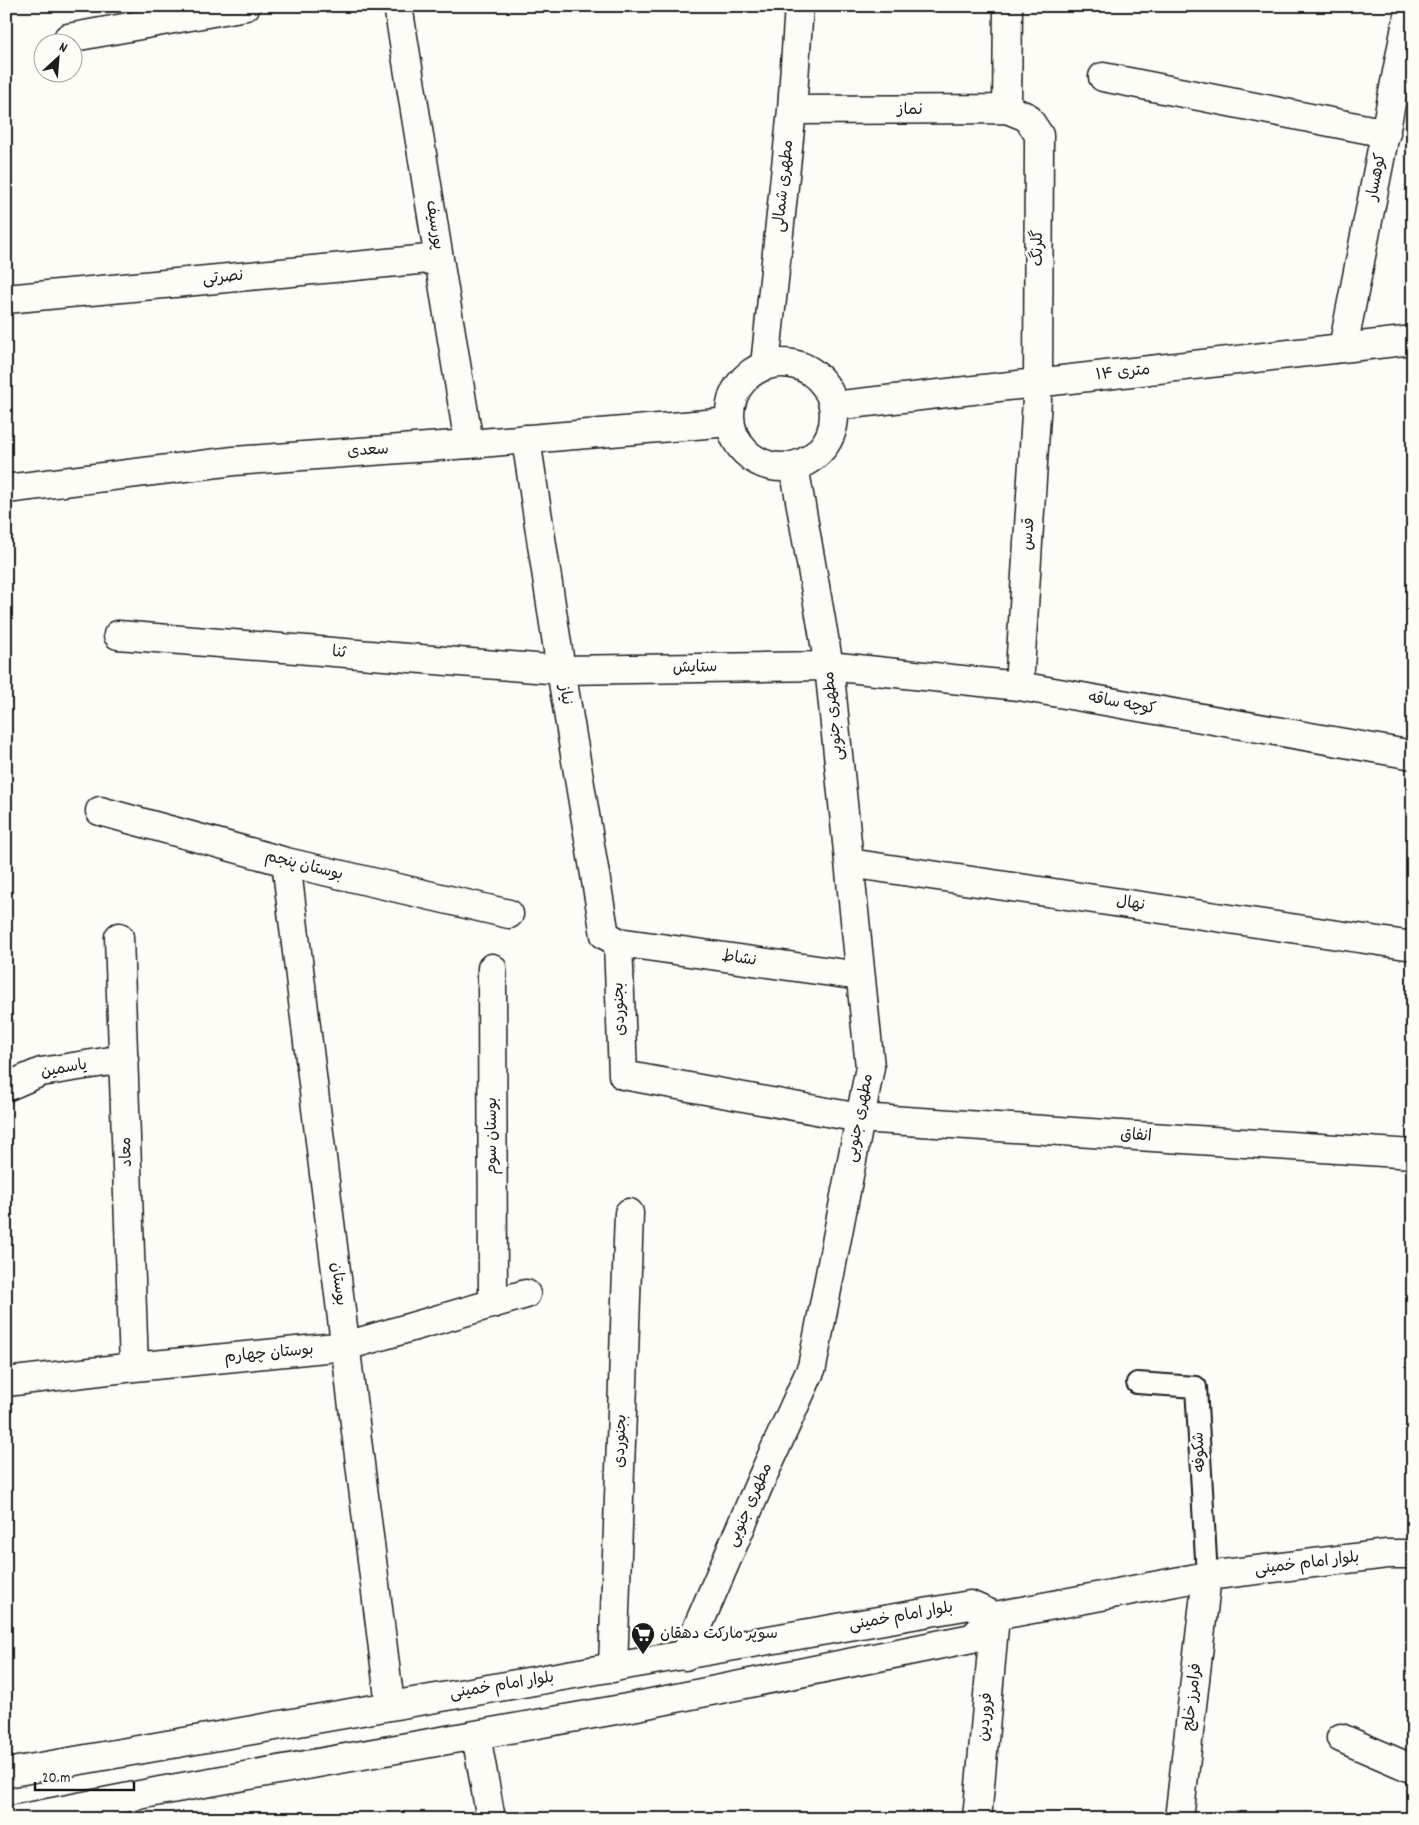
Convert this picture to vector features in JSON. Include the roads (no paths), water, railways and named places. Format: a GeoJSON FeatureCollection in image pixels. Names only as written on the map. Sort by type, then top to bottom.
{"type":"FeatureCollection","features":[{"type":"Feature","properties":{"kind":"street"},"geometry":{"type":"LineString","coordinates":[[82,35],[246,6]]}},
{"type":"Feature","properties":{"kind":"street","name":"پورسیف"},"geometry":{"type":"LineString","coordinates":[[398,6],[469,444]]}},
{"type":"Feature","properties":{"kind":"street","name":"مطهری شمالی"},"geometry":{"type":"LineString","coordinates":[[765,365],[792,110],[800,6]]}},
{"type":"Feature","properties":{"kind":"street"},"geometry":{"type":"LineString","coordinates":[[1008,6],[1017,113]]}},
{"type":"Feature","properties":{"kind":"street","name":"کوهسار"},"geometry":{"type":"LineString","coordinates":[[1343,348],[1412,6]]}},
{"type":"Feature","properties":{"kind":"street"},"geometry":{"type":"LineString","coordinates":[[1103,77],[1386,133]]}},
{"type":"Feature","properties":{"kind":"street","name":"نماز"},"geometry":{"type":"LineString","coordinates":[[792,110],[1017,113]]}},
{"type":"Feature","properties":{"kind":"street","name":"گلرنگ"},"geometry":{"type":"LineString","coordinates":[[1017,113],[1039,135],[1038,383]]}},
{"type":"Feature","properties":{"kind":"street","name":"نصرتی"},"geometry":{"type":"LineString","coordinates":[[6,299],[439,258]]}},
{"type":"Feature","properties":{"kind":"street","name":"متری ۱۴"},"geometry":{"type":"LineString","coordinates":[[833,406],[1413,340]]}},
{"type":"Feature","properties":{"kind":"street"},"geometry":{"type":"LineString","coordinates":[[783,363],[800,366],[816,375],[827,389],[833,406],[834,422],[829,437],[820,450],[794,466],[776,466],[760,462],[746,452],[735,438],[730,422],[730,404],[738,387],[749,374],[765,365],[783,363]]}},
{"type":"Feature","properties":{"kind":"street","name":"قدس"},"geometry":{"type":"LineString","coordinates":[[1019,686],[1038,383]]}},
{"type":"Feature","properties":{"kind":"street","name":"سعدی"},"geometry":{"type":"LineString","coordinates":[[6,489],[234,461],[730,422]]}},
{"type":"Feature","properties":{"kind":"street","name":"نیاز"},"geometry":{"type":"LineString","coordinates":[[526,439],[604,936],[618,942]]}},
{"type":"Feature","properties":{"kind":"street","name":"مطهری جنوبی"},"geometry":{"type":"LineString","coordinates":[[685,1656],[812,1366],[870,1067],[829,666],[794,466]]}},
{"type":"Feature","properties":{"kind":"street","name":"ثنا"},"geometry":{"type":"LineString","coordinates":[[118,635],[561,670]]}},
{"type":"Feature","properties":{"kind":"street","name":"کوچه ساقه"},"geometry":{"type":"LineString","coordinates":[[829,666],[1019,686],[1413,754]]}},
{"type":"Feature","properties":{"kind":"street","name":"ستایش"},"geometry":{"type":"LineString","coordinates":[[561,670],[829,666]]}},
{"type":"Feature","properties":{"kind":"street","name":"بوستان پنجم"},"geometry":{"type":"LineString","coordinates":[[100,811],[286,862],[509,914]]}},
{"type":"Feature","properties":{"kind":"street","name":"بوستان"},"geometry":{"type":"LineString","coordinates":[[286,862],[346,1346],[365,1518],[390,1705]]}},
{"type":"Feature","properties":{"kind":"street","name":"نهال"},"geometry":{"type":"LineString","coordinates":[[849,862],[1413,946]]}},
{"type":"Feature","properties":{"kind":"street","name":"معاد"},"geometry":{"type":"LineString","coordinates":[[119,937],[134,1367]]}},
{"type":"Feature","properties":{"kind":"street","name":"نشاط"},"geometry":{"type":"LineString","coordinates":[[618,942],[860,976]]}},
{"type":"Feature","properties":{"kind":"street","name":"بجنوردی"},"geometry":{"type":"LineString","coordinates":[[618,942],[623,1075]]}},
{"type":"Feature","properties":{"kind":"street","name":"بوستان سوم"},"geometry":{"type":"LineString","coordinates":[[492,968],[493,1304]]}},
{"type":"Feature","properties":{"kind":"street","name":"یاسمین"},"geometry":{"type":"LineString","coordinates":[[6,1087],[41,1072],[124,1060]]}},
{"type":"Feature","properties":{"kind":"street","name":"انفاق"},"geometry":{"type":"LineString","coordinates":[[623,1075],[860,1118],[1413,1154]]}},
{"type":"Feature","properties":{"kind":"street","name":"بجنوردی"},"geometry":{"type":"LineString","coordinates":[[612,1668],[629,1213]]}},
{"type":"Feature","properties":{"kind":"street","name":"بوستان چهارم"},"geometry":{"type":"LineString","coordinates":[[6,1382],[346,1346],[526,1294]]}},
{"type":"Feature","properties":{"kind":"street","name":"بلوار امام خمینی"},"geometry":{"type":"LineString","coordinates":[[18,1819],[160,1790],[627,1708],[972,1638],[995,1616],[1207,1576],[1387,1554],[1413,1554]]}},
{"type":"Feature","properties":{"kind":"street","name":"فرامرز خلج"},"geometry":{"type":"LineString","coordinates":[[1180,1819],[1207,1576]]}},
{"type":"Feature","properties":{"kind":"street","name":"بلوار امام خمینی"},"geometry":{"type":"LineString","coordinates":[[6,1773],[970,1605],[995,1616]]}},
{"type":"Feature","properties":{"kind":"street","name":"فروردین"},"geometry":{"type":"LineString","coordinates":[[977,1819],[995,1616]]}},
{"type":"Feature","properties":{"kind":"street"},"geometry":{"type":"LineString","coordinates":[[476,1735],[491,1819]]}},
{"type":"Feature","properties":{"kind":"street"},"geometry":{"type":"LineString","coordinates":[[1341,1738],[1413,1769]]}},
{"type":"Feature","properties":{"kind":"lane","name":"شکوفه"},"geometry":{"type":"LineString","coordinates":[[1137,1383],[1196,1388],[1207,1576]]}},
{"type":"Feature","properties":{"kind":"place","name":"سوپر مارکت دهقان"},"geometry":{"type":"Point","coordinates":[643,1655]}}]}
